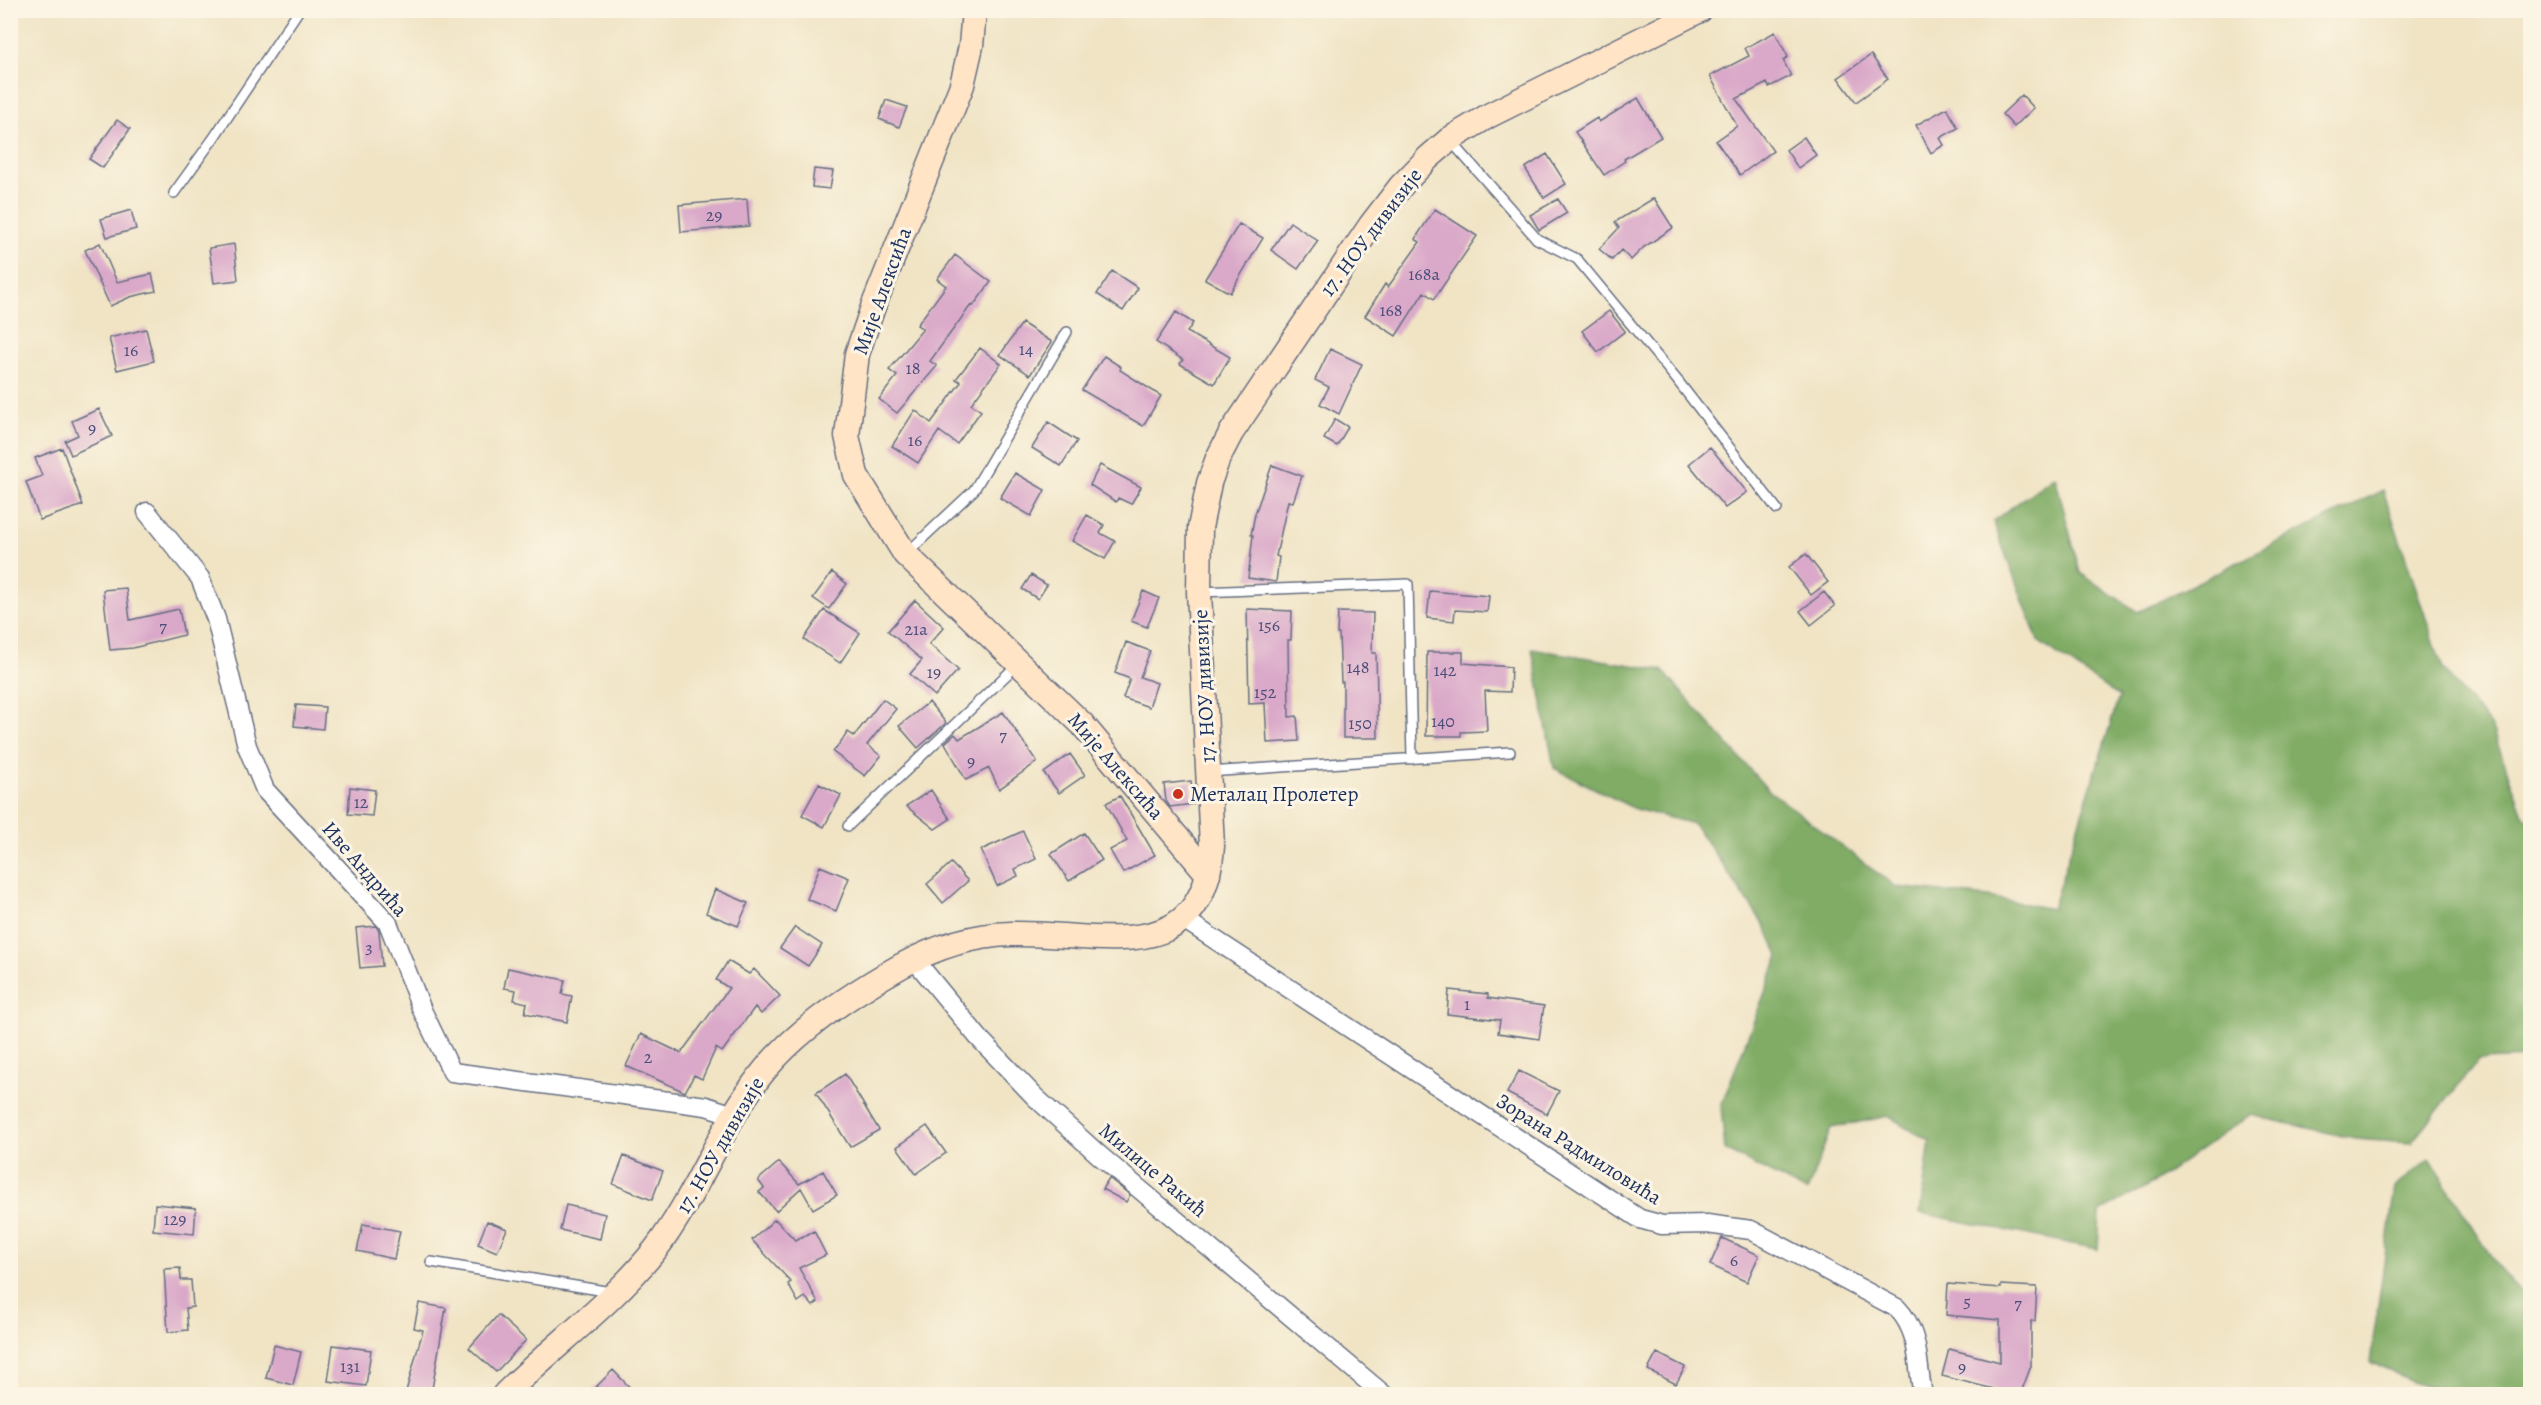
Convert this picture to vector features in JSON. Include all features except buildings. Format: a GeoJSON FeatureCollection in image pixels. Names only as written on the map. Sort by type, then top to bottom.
{"type":"FeatureCollection","features":[{"type":"Feature","properties":{"kind":"street","name":"Мије Алексића"},"geometry":{"type":"LineString","coordinates":[[974,10],[971,46],[962,85],[873,307],[857,354],[847,436],[856,475],[905,554],[1082,724],[1110,754],[1208,874]]}},
{"type":"Feature","properties":{"kind":"street","name":"17. НОУ дивизије"},"geometry":{"type":"LineString","coordinates":[[506,1395],[616,1293],[670,1229],[702,1177],[734,1115],[766,1068],[796,1039],[850,999],[915,959],[956,943],[993,935],[1038,934],[1119,940],[1145,937],[1166,930],[1182,918],[1199,896],[1208,874],[1212,832],[1199,592],[1200,528],[1205,499],[1218,458],[1231,433],[1371,225],[1415,171],[1450,139],[1488,116],[1700,10]]}},
{"type":"Feature","properties":{"kind":"street","name":"Иве Андрића"},"geometry":{"type":"LineString","coordinates":[[147,512],[200,578],[216,620],[247,746],[265,790],[388,923],[422,1010],[452,1072],[706,1106],[734,1115]]}},
{"type":"Feature","properties":{"kind":"street","name":"Зорана Радмиловића"},"geometry":{"type":"LineString","coordinates":[[1182,918],[1640,1219],[1662,1225],[1707,1224],[1751,1230],[1897,1308],[1914,1332],[1923,1395]]}},
{"type":"Feature","properties":{"kind":"street","name":"Милице Ракић"},"geometry":{"type":"LineString","coordinates":[[915,959],[978,1038],[1035,1097],[1099,1155],[1383,1395]]}},
{"type":"Feature","properties":{"kind":"lane"},"geometry":{"type":"LineString","coordinates":[[174,193],[299,10]]}},
{"type":"Feature","properties":{"kind":"lane"},"geometry":{"type":"LineString","coordinates":[[1450,139],[1537,239],[1577,259],[1677,380],[1777,509]]}},
{"type":"Feature","properties":{"kind":"lane"},"geometry":{"type":"LineString","coordinates":[[905,554],[974,490],[1067,332]]}},
{"type":"Feature","properties":{"kind":"lane"},"geometry":{"type":"LineString","coordinates":[[1199,592],[1408,584],[1412,759]]}},
{"type":"Feature","properties":{"kind":"lane"},"geometry":{"type":"LineString","coordinates":[[848,826],[1018,663]]}},
{"type":"Feature","properties":{"kind":"lane"},"geometry":{"type":"LineString","coordinates":[[1208,772],[1510,752]]}},
{"type":"Feature","properties":{"kind":"lane"},"geometry":{"type":"LineString","coordinates":[[430,1262],[616,1293]]}},
{"type":"Feature","properties":{"kind":"green space"},"geometry":{"type":"Polygon","coordinates":[[[2055,476],[2080,573],[2138,612],[2383,490],[2443,669],[2491,726],[2524,817],[2530,820],[2530,1058],[2479,1060],[2411,1143],[2356,1139],[2250,1115],[2154,1182],[2100,1212],[2098,1249],[1920,1213],[1930,1141],[1888,1116],[1831,1128],[1807,1192],[1725,1150],[1721,1106],[1779,956],[1765,926],[1694,824],[1635,809],[1554,768],[1532,649],[1662,670],[1767,789],[1896,887],[1988,897],[2052,909],[2119,697],[2038,641],[1993,521],[2055,476]]]}},
{"type":"Feature","properties":{"kind":"green space"},"geometry":{"type":"Polygon","coordinates":[[[2430,1159],[2499,1269],[2525,1296],[2530,1345],[2530,1394],[2452,1394],[2412,1381],[2370,1362],[2395,1187],[2430,1159]]]}},
{"type":"Feature","properties":{"kind":"place","name":"Металац Пролетер"},"geometry":{"type":"Point","coordinates":[1178,794]}}]}
